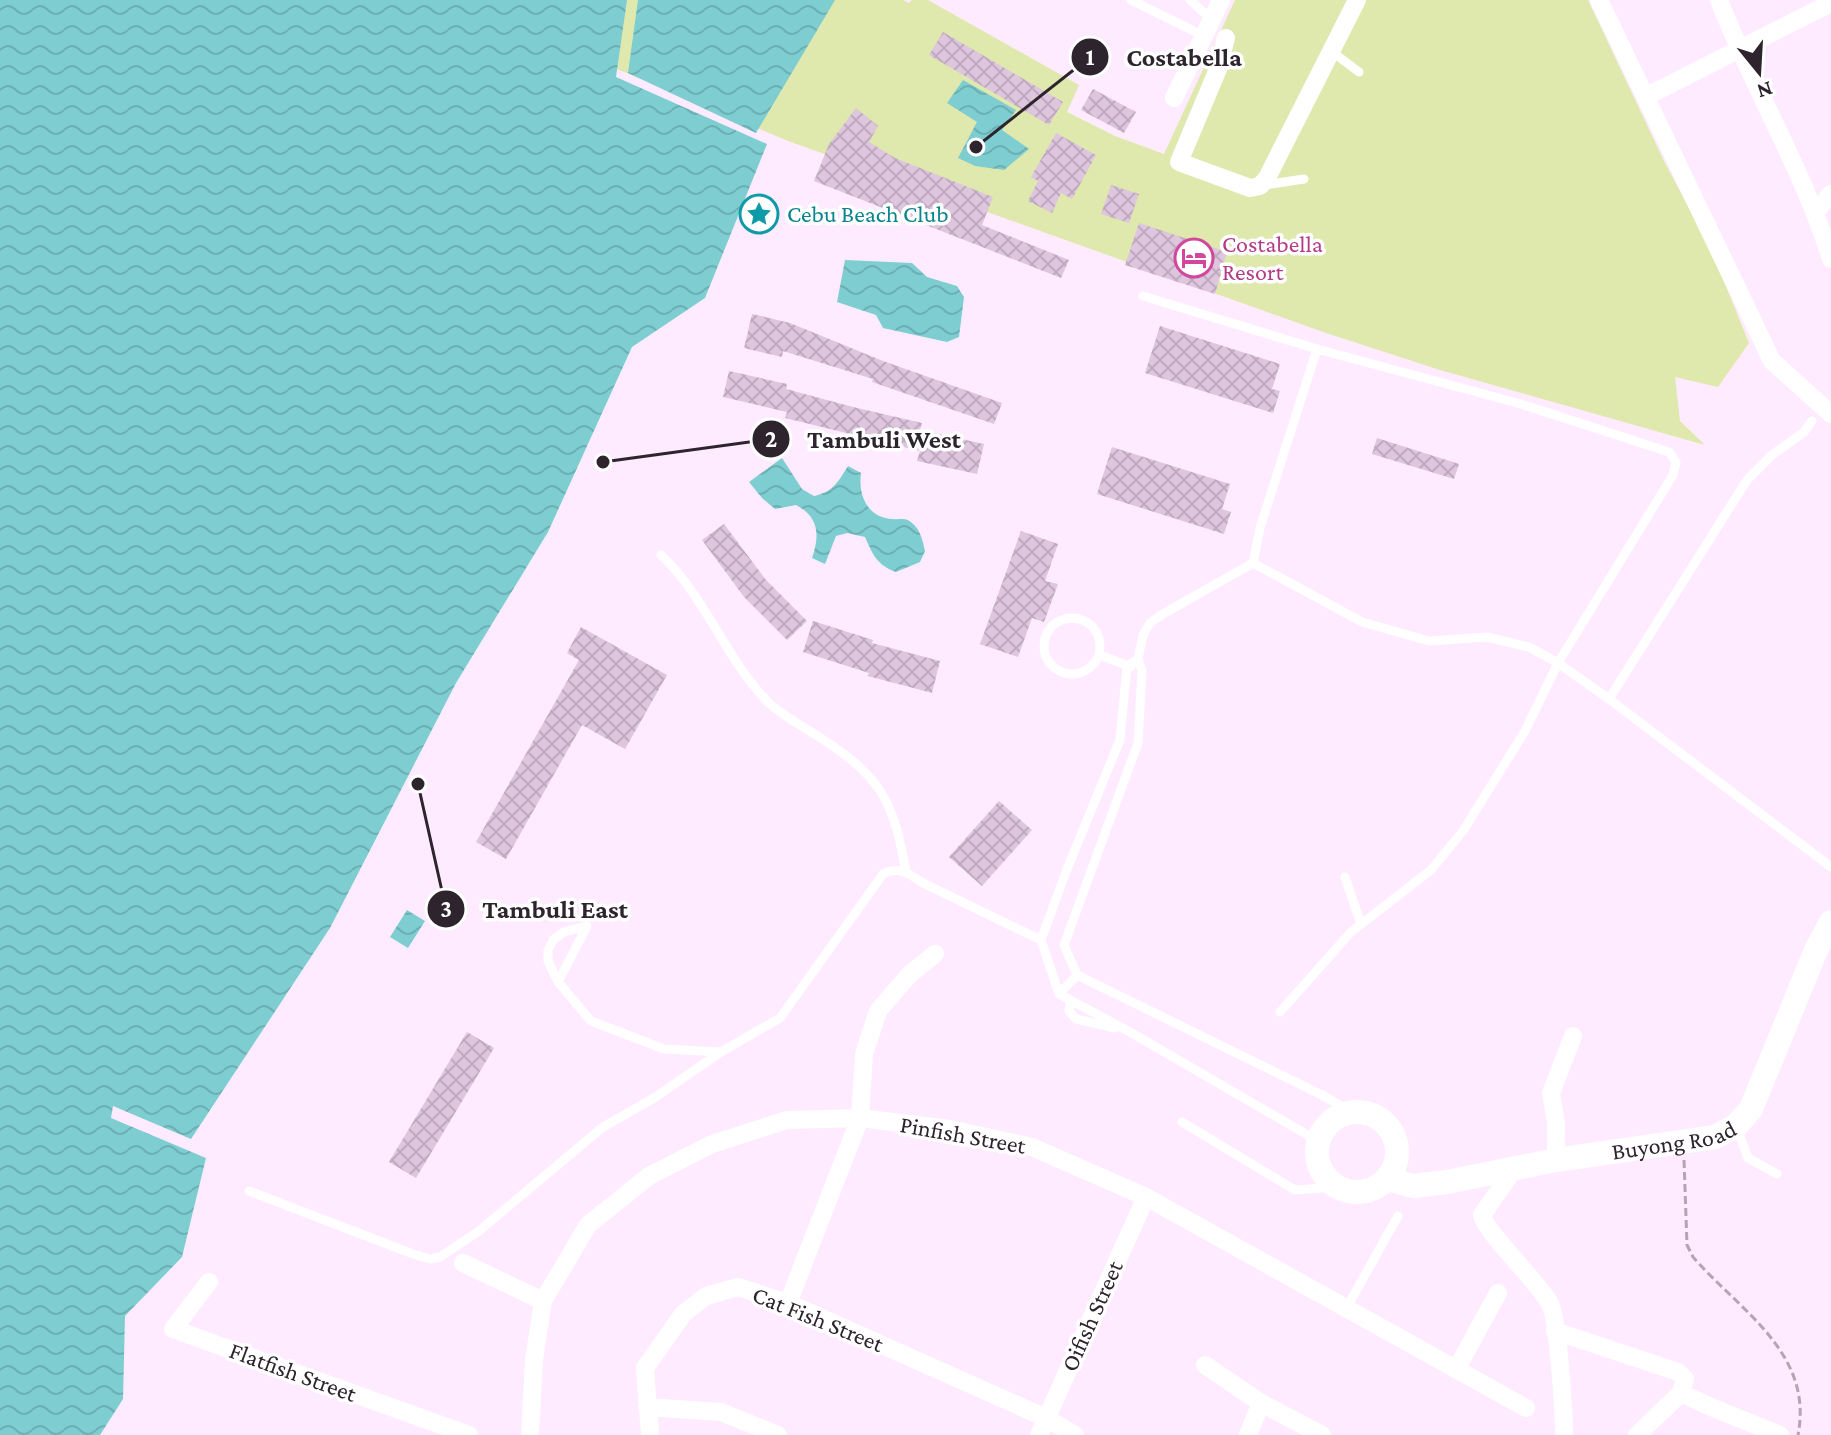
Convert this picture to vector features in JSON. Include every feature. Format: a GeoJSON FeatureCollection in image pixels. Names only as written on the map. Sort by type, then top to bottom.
{"type":"FeatureCollection","features":[{"type":"Feature","properties":{"kind":"street"},"geometry":{"type":"LineString","coordinates":[[1174,98],[1221,0]]}},
{"type":"Feature","properties":{"kind":"street"},"geometry":{"type":"LineString","coordinates":[[1226,38],[1218,69],[1179,162],[1250,188],[1260,186],[1267,178],[1357,0]]}},
{"type":"Feature","properties":{"kind":"street"},"geometry":{"type":"LineString","coordinates":[[1599,0],[1772,361],[1831,414]]}},
{"type":"Feature","properties":{"kind":"street"},"geometry":{"type":"LineString","coordinates":[[1719,0],[1739,51],[1816,211],[1831,259]]}},
{"type":"Feature","properties":{"kind":"street"},"geometry":{"type":"LineString","coordinates":[[1647,96],[1831,3]]}},
{"type":"Feature","properties":{"kind":"street"},"geometry":{"type":"LineString","coordinates":[[1816,211],[1831,194]]}},
{"type":"Feature","properties":{"kind":"street","name":"Buyong Road"},"geometry":{"type":"LineString","coordinates":[[1387,1179],[1413,1186],[1474,1178],[1556,1160],[1715,1137],[1736,1126],[1755,1099],[1824,956],[1831,922]]}},
{"type":"Feature","properties":{"kind":"street"},"geometry":{"type":"LineString","coordinates":[[788,1303],[860,1118],[864,1054],[878,1011],[909,975],[935,954]]}},
{"type":"Feature","properties":{"kind":"street"},"geometry":{"type":"LineString","coordinates":[[1556,1160],[1556,1123],[1551,1093],[1573,1036]]}},
{"type":"Feature","properties":{"kind":"street"},"geometry":{"type":"LineString","coordinates":[[1350,1111],[1370,1113],[1380,1118],[1393,1132],[1396,1141],[1396,1160],[1387,1179],[1376,1188],[1359,1193],[1337,1187],[1329,1181],[1318,1162],[1318,1141],[1330,1121],[1350,1111]]}},
{"type":"Feature","properties":{"kind":"street","name":"Pinfish Street"},"geometry":{"type":"LineString","coordinates":[[530,1435],[534,1360],[543,1301],[588,1225],[649,1176],[712,1144],[787,1120],[860,1118],[950,1129],[1032,1147],[1146,1197],[1526,1408]]}},
{"type":"Feature","properties":{"kind":"street"},"geometry":{"type":"LineString","coordinates":[[1514,1169],[1482,1215],[1483,1223],[1518,1260],[1552,1306],[1564,1435]]}},
{"type":"Feature","properties":{"kind":"street","name":"Oifish Street"},"geometry":{"type":"LineString","coordinates":[[1043,1426],[1146,1197]]}},
{"type":"Feature","properties":{"kind":"street"},"geometry":{"type":"LineString","coordinates":[[463,1263],[543,1301]]}},
{"type":"Feature","properties":{"kind":"street","name":"Flatfish Street"},"geometry":{"type":"LineString","coordinates":[[209,1282],[173,1329],[469,1435]]}},
{"type":"Feature","properties":{"kind":"street","name":"Cat Fish Street"},"geometry":{"type":"LineString","coordinates":[[650,1435],[645,1368],[683,1314],[706,1296],[738,1287],[788,1303],[1043,1426],[1075,1435]]}},
{"type":"Feature","properties":{"kind":"street"},"geometry":{"type":"LineString","coordinates":[[1457,1368],[1498,1293]]}},
{"type":"Feature","properties":{"kind":"street"},"geometry":{"type":"LineString","coordinates":[[1555,1331],[1678,1372],[1685,1379],[1681,1393],[1637,1435]]}},
{"type":"Feature","properties":{"kind":"street"},"geometry":{"type":"LineString","coordinates":[[1205,1365],[1261,1403],[1322,1435]]}},
{"type":"Feature","properties":{"kind":"street"},"geometry":{"type":"LineString","coordinates":[[1681,1393],[1780,1435]]}},
{"type":"Feature","properties":{"kind":"street"},"geometry":{"type":"LineString","coordinates":[[1248,1435],[1261,1403]]}},
{"type":"Feature","properties":{"kind":"street"},"geometry":{"type":"LineString","coordinates":[[647,1407],[721,1412],[778,1435]]}},
{"type":"Feature","properties":{"kind":"lane"},"geometry":{"type":"LineString","coordinates":[[1131,0],[1208,28]]}},
{"type":"Feature","properties":{"kind":"lane"},"geometry":{"type":"LineString","coordinates":[[1190,0],[1208,28]]}},
{"type":"Feature","properties":{"kind":"lane"},"geometry":{"type":"LineString","coordinates":[[1331,51],[1359,72]]}},
{"type":"Feature","properties":{"kind":"lane"},"geometry":{"type":"LineString","coordinates":[[1260,186],[1304,179]]}},
{"type":"Feature","properties":{"kind":"lane"},"geometry":{"type":"LineString","coordinates":[[1143,296],[1317,349],[1521,404],[1669,452],[1676,462],[1673,475],[1558,663],[1525,731],[1463,831],[1431,870],[1361,924],[1337,947],[1280,1012]]}},
{"type":"Feature","properties":{"kind":"lane"},"geometry":{"type":"LineString","coordinates":[[1317,349],[1260,528],[1253,563],[1150,623],[1143,635],[1138,659],[1142,671],[1138,743],[1064,945],[1077,975],[1350,1111]]}},
{"type":"Feature","properties":{"kind":"lane"},"geometry":{"type":"LineString","coordinates":[[1609,699],[1747,480],[1772,455],[1804,432],[1812,421]]}},
{"type":"Feature","properties":{"kind":"lane"},"geometry":{"type":"LineString","coordinates":[[661,555],[682,575],[721,642],[767,702],[850,757],[871,776],[897,825],[906,872]]}},
{"type":"Feature","properties":{"kind":"lane"},"geometry":{"type":"LineString","coordinates":[[1253,563],[1362,622],[1429,641],[1487,637],[1529,647],[1609,699],[1831,867]]}},
{"type":"Feature","properties":{"kind":"lane"},"geometry":{"type":"LineString","coordinates":[[1066,617],[1086,620],[1099,635],[1100,655],[1088,671],[1068,675],[1051,666],[1043,647],[1049,628],[1066,617]]}},
{"type":"Feature","properties":{"kind":"lane"},"geometry":{"type":"LineString","coordinates":[[1100,655],[1142,671]]}},
{"type":"Feature","properties":{"kind":"lane"},"geometry":{"type":"LineString","coordinates":[[1127,666],[1138,659]]}},
{"type":"Feature","properties":{"kind":"lane"},"geometry":{"type":"LineString","coordinates":[[1127,666],[1120,740],[1041,940],[1059,994],[1318,1141]]}},
{"type":"Feature","properties":{"kind":"lane"},"geometry":{"type":"LineString","coordinates":[[1124,712],[1140,716]]}},
{"type":"Feature","properties":{"kind":"lane"},"geometry":{"type":"LineString","coordinates":[[1120,740],[1138,743]]}},
{"type":"Feature","properties":{"kind":"lane"},"geometry":{"type":"LineString","coordinates":[[249,1191],[413,1254],[430,1259],[440,1257],[479,1231],[603,1127],[780,1018],[883,874],[894,869],[906,872],[1041,940]]}},
{"type":"Feature","properties":{"kind":"lane"},"geometry":{"type":"LineString","coordinates":[[1345,877],[1361,924]]}},
{"type":"Feature","properties":{"kind":"lane"},"geometry":{"type":"LineString","coordinates":[[558,982],[587,926],[564,932],[553,940],[548,950],[548,961],[558,982],[591,1021],[664,1049],[721,1052]]}},
{"type":"Feature","properties":{"kind":"lane"},"geometry":{"type":"LineString","coordinates":[[1059,994],[1077,975]]}},
{"type":"Feature","properties":{"kind":"lane"},"geometry":{"type":"LineString","coordinates":[[1182,1122],[1295,1190],[1337,1187]]}},
{"type":"Feature","properties":{"kind":"lane"},"geometry":{"type":"LineString","coordinates":[[1736,1126],[1748,1158],[1777,1174]]}},
{"type":"Feature","properties":{"kind":"lane"},"geometry":{"type":"LineString","coordinates":[[1347,1307],[1398,1216]]}},
{"type":"Feature","properties":{"kind":"path"},"geometry":{"type":"LineString","coordinates":[[1684,1141],[1687,1245],[1693,1257],[1755,1318],[1789,1361],[1802,1416],[1798,1435]]}},
{"type":"Feature","properties":{"kind":"shaded area"},"geometry":{"type":"Polygon","coordinates":[[[602,0],[903,0],[909,3],[912,0],[928,0],[1079,85],[1067,112],[1115,136],[1164,154],[1235,0],[1588,0],[1664,161],[1712,252],[1749,343],[1718,387],[1675,377],[1680,421],[1705,445],[1440,370],[1326,333],[788,141],[572,50],[602,0]]]}},
{"type":"Feature","properties":{"kind":"water"},"geometry":{"type":"Polygon","coordinates":[[[0,0],[627,0],[616,77],[767,144],[705,298],[632,347],[548,532],[456,683],[330,928],[191,1139],[113,1106],[111,1118],[206,1158],[182,1257],[125,1316],[123,1399],[100,1435],[0,1435],[0,0]]]}},
{"type":"Feature","properties":{"kind":"water"},"geometry":{"type":"Polygon","coordinates":[[[638,0],[835,0],[756,133],[628,73],[638,0]]]}},
{"type":"Feature","properties":{"kind":"water"},"geometry":{"type":"Polygon","coordinates":[[[963,80],[1016,110],[1002,130],[1029,149],[1004,170],[975,166],[958,158],[977,122],[947,103],[963,80]]]}},
{"type":"Feature","properties":{"kind":"water"},"geometry":{"type":"Polygon","coordinates":[[[845,260],[912,263],[927,277],[957,286],[964,297],[959,337],[947,342],[883,328],[876,315],[837,302],[845,260]]]}},
{"type":"Feature","properties":{"kind":"water"},"geometry":{"type":"Polygon","coordinates":[[[782,458],[802,489],[814,496],[830,489],[848,466],[861,473],[863,497],[871,510],[884,518],[907,520],[917,528],[925,551],[920,562],[896,572],[876,559],[865,537],[847,533],[836,536],[825,564],[812,558],[817,534],[809,515],[796,505],[775,509],[749,482],[782,458]]]}},
{"type":"Feature","properties":{"kind":"water"},"geometry":{"type":"Polygon","coordinates":[[[407,910],[425,921],[408,948],[390,937],[407,910]]]}},
{"type":"Feature","properties":{"kind":"building"},"geometry":{"type":"Polygon","coordinates":[[[943,32],[1063,102],[1049,125],[929,55],[943,32]]]}},
{"type":"Feature","properties":{"kind":"building"},"geometry":{"type":"Polygon","coordinates":[[[1093,89],[1136,112],[1124,133],[1081,110],[1093,89]]]}},
{"type":"Feature","properties":{"kind":"building"},"geometry":{"type":"Polygon","coordinates":[[[856,108],[878,126],[869,142],[895,158],[993,197],[982,225],[1069,260],[1061,278],[814,181],[829,144],[856,108]]]}},
{"type":"Feature","properties":{"kind":"building"},"geometry":{"type":"Polygon","coordinates":[[[1056,133],[1096,155],[1072,199],[1061,193],[1052,213],[1028,201],[1038,181],[1031,177],[1056,133]]]}},
{"type":"Feature","properties":{"kind":"building"},"geometry":{"type":"Polygon","coordinates":[[[1111,185],[1139,194],[1129,223],[1101,214],[1111,185]]]}},
{"type":"Feature","properties":{"kind":"building"},"geometry":{"type":"Polygon","coordinates":[[[1139,223],[1227,252],[1215,294],[1125,265],[1139,223]]]}},
{"type":"Feature","properties":{"kind":"building"},"geometry":{"type":"Polygon","coordinates":[[[752,314],[790,323],[883,361],[1002,403],[994,424],[872,382],[873,379],[783,351],[782,357],[744,348],[752,314]]]}},
{"type":"Feature","properties":{"kind":"building"},"geometry":{"type":"Polygon","coordinates":[[[1160,326],[1280,364],[1272,389],[1280,391],[1273,413],[1145,373],[1160,326]]]}},
{"type":"Feature","properties":{"kind":"building"},"geometry":{"type":"Polygon","coordinates":[[[729,371],[787,384],[786,389],[922,423],[920,430],[984,444],[977,474],[917,461],[920,451],[785,418],[787,412],[723,397],[729,371]]]}},
{"type":"Feature","properties":{"kind":"building"},"geometry":{"type":"Polygon","coordinates":[[[1377,438],[1459,464],[1454,479],[1372,454],[1377,438]]]}},
{"type":"Feature","properties":{"kind":"building"},"geometry":{"type":"Polygon","coordinates":[[[1112,447],[1230,484],[1222,509],[1231,512],[1224,534],[1097,494],[1112,447]]]}},
{"type":"Feature","properties":{"kind":"building"},"geometry":{"type":"Polygon","coordinates":[[[724,524],[766,580],[807,621],[787,640],[744,597],[702,540],[724,524]]]}},
{"type":"Feature","properties":{"kind":"building"},"geometry":{"type":"Polygon","coordinates":[[[1021,531],[1058,544],[1045,581],[1058,584],[1044,622],[1032,618],[1018,657],[980,644],[1021,531]]]}},
{"type":"Feature","properties":{"kind":"building"},"geometry":{"type":"Polygon","coordinates":[[[813,621],[873,640],[872,643],[940,661],[932,693],[868,676],[869,673],[803,652],[813,621]]]}},
{"type":"Feature","properties":{"kind":"building"},"geometry":{"type":"Polygon","coordinates":[[[581,627],[667,675],[625,749],[582,725],[506,859],[476,842],[579,660],[567,653],[581,627]]]}},
{"type":"Feature","properties":{"kind":"building"},"geometry":{"type":"Polygon","coordinates":[[[999,801],[1032,830],[982,886],[949,857],[999,801]]]}},
{"type":"Feature","properties":{"kind":"building"},"geometry":{"type":"Polygon","coordinates":[[[467,1032],[494,1048],[416,1178],[389,1162],[467,1032]]]}},
{"type":"Feature","properties":{"kind":"place","name":"Costabella"},"geometry":{"type":"Point","coordinates":[976,147]}},
{"type":"Feature","properties":{"kind":"place","name":"Cebu Beach Club"},"geometry":{"type":"Point","coordinates":[759,214]}},
{"type":"Feature","properties":{"kind":"place","name":"Costabella Resort"},"geometry":{"type":"Point","coordinates":[1194,258]}},
{"type":"Feature","properties":{"kind":"place","name":"Tambuli West"},"geometry":{"type":"Point","coordinates":[603,462]}},
{"type":"Feature","properties":{"kind":"place","name":"Tambuli East"},"geometry":{"type":"Point","coordinates":[418,784]}}]}
